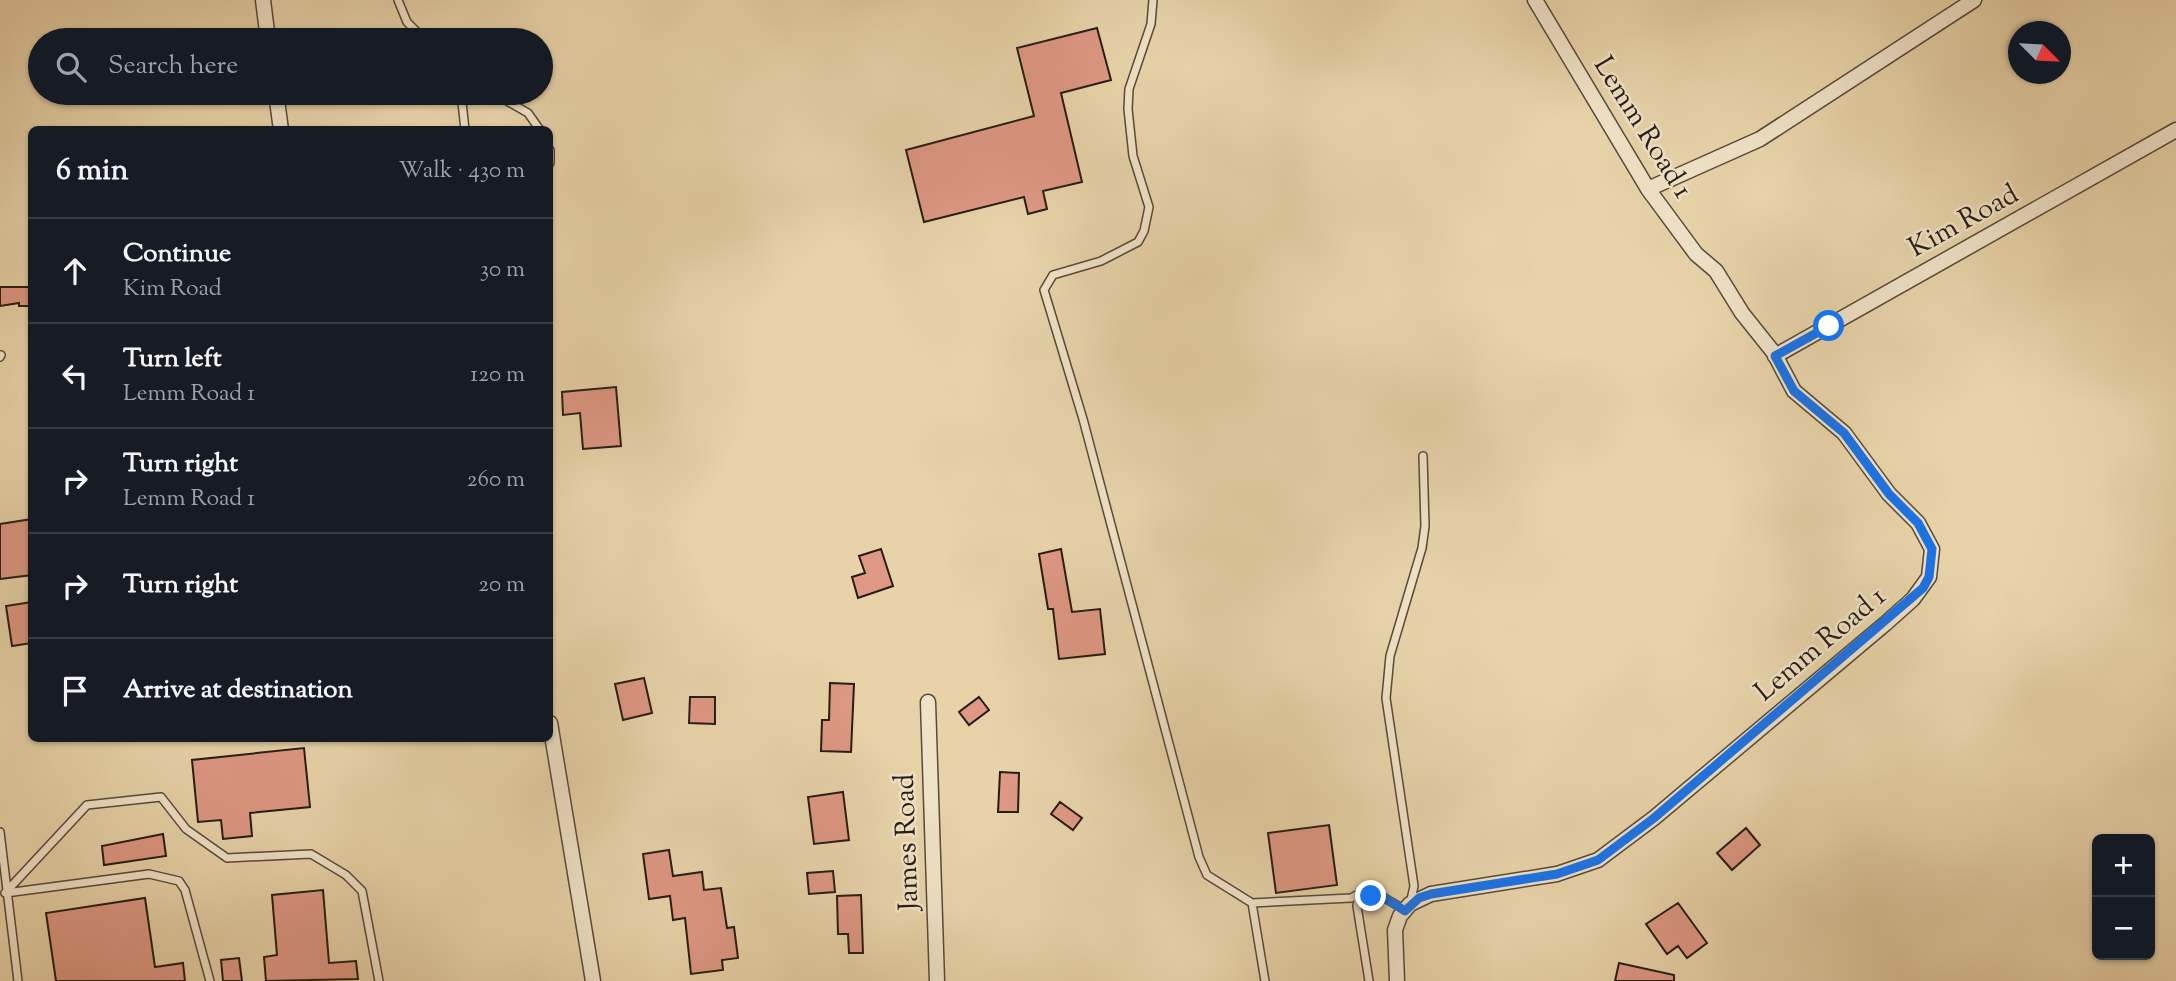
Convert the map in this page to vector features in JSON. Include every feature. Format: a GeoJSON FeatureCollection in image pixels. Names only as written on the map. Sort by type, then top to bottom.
{"type":"FeatureCollection","features":[{"type":"Feature","properties":{"kind":"street"},"geometry":{"type":"LineString","coordinates":[[263,0],[266,28]]}},
{"type":"Feature","properties":{"kind":"street","name":"Lemm Road 1"},"geometry":{"type":"LineString","coordinates":[[1408,907],[1431,894],[1557,874],[1598,860],[1665,809],[1923,588],[1929,577],[1932,549],[1918,523],[1889,494],[1844,433],[1794,391],[1775,356],[1742,313],[1716,271],[1696,254],[1647,190],[1535,0]]}},
{"type":"Feature","properties":{"kind":"street"},"geometry":{"type":"LineString","coordinates":[[1647,190],[1760,139],[1974,0]]}},
{"type":"Feature","properties":{"kind":"street"},"geometry":{"type":"LineString","coordinates":[[278,105],[280,126]]}},
{"type":"Feature","properties":{"kind":"street","name":"Kim Road"},"geometry":{"type":"LineString","coordinates":[[1775,356],[2176,130]]}},
{"type":"Feature","properties":{"kind":"street","name":"James Road"},"geometry":{"type":"LineString","coordinates":[[929,702],[937,981]]}},
{"type":"Feature","properties":{"kind":"street"},"geometry":{"type":"LineString","coordinates":[[553,741],[593,981]]}},
{"type":"Feature","properties":{"kind":"street"},"geometry":{"type":"LineString","coordinates":[[1397,981],[1395,930],[1408,907]]}},
{"type":"Feature","properties":{"kind":"lane"},"geometry":{"type":"LineString","coordinates":[[398,0],[407,22],[413,28]]}},
{"type":"Feature","properties":{"kind":"lane"},"geometry":{"type":"LineString","coordinates":[[1153,0],[1151,24],[1129,89],[1128,109],[1133,156],[1149,207],[1144,231],[1138,242],[1101,261],[1053,275],[1044,290],[1083,419],[1199,857],[1207,875],[1252,903],[1351,898],[1359,894],[1383,897],[1408,907],[1414,886],[1386,698],[1390,656],[1423,537],[1423,456]]}},
{"type":"Feature","properties":{"kind":"lane"},"geometry":{"type":"LineString","coordinates":[[462,105],[465,126]]}},
{"type":"Feature","properties":{"kind":"lane"},"geometry":{"type":"LineString","coordinates":[[516,105],[528,114],[537,126]]}},
{"type":"Feature","properties":{"kind":"lane"},"geometry":{"type":"LineString","coordinates":[[5,893],[87,805],[161,797],[186,830],[227,858],[311,854],[346,875],[362,891],[379,981]]}},
{"type":"Feature","properties":{"kind":"lane"},"geometry":{"type":"LineString","coordinates":[[0,832],[5,893],[18,981]]}},
{"type":"Feature","properties":{"kind":"lane"},"geometry":{"type":"LineString","coordinates":[[5,893],[149,874],[179,881],[185,890],[209,981]]}},
{"type":"Feature","properties":{"kind":"lane"},"geometry":{"type":"LineString","coordinates":[[1359,894],[1357,906],[1369,981]]}},
{"type":"Feature","properties":{"kind":"lane"},"geometry":{"type":"LineString","coordinates":[[1252,903],[1265,981]]}},
{"type":"Feature","properties":{"kind":"building"},"geometry":{"type":"Polygon","coordinates":[[[1097,28],[1111,80],[1061,93],[1082,182],[1043,191],[1047,209],[1028,214],[1024,197],[924,222],[906,150],[1034,116],[1017,48],[1097,28]]]}},
{"type":"Feature","properties":{"kind":"building"},"geometry":{"type":"Polygon","coordinates":[[[0,287],[28,287],[28,306],[19,306],[19,303],[0,306],[0,287]]]}},
{"type":"Feature","properties":{"kind":"building"},"geometry":{"type":"Polygon","coordinates":[[[616,387],[621,446],[583,449],[580,413],[563,415],[562,392],[616,387]]]}},
{"type":"Feature","properties":{"kind":"building"},"geometry":{"type":"Polygon","coordinates":[[[28,520],[28,576],[0,579],[0,524],[28,520]]]}},
{"type":"Feature","properties":{"kind":"building"},"geometry":{"type":"Polygon","coordinates":[[[881,549],[893,586],[858,598],[852,577],[865,573],[859,556],[881,549]]]}},
{"type":"Feature","properties":{"kind":"building"},"geometry":{"type":"Polygon","coordinates":[[[1061,549],[1072,612],[1100,609],[1105,654],[1059,659],[1053,609],[1048,609],[1039,554],[1061,549]]]}},
{"type":"Feature","properties":{"kind":"building"},"geometry":{"type":"Polygon","coordinates":[[[28,603],[28,644],[12,646],[6,606],[28,603]]]}},
{"type":"Feature","properties":{"kind":"building"},"geometry":{"type":"Polygon","coordinates":[[[644,678],[652,713],[623,720],[615,684],[644,678]]]}},
{"type":"Feature","properties":{"kind":"building"},"geometry":{"type":"Polygon","coordinates":[[[830,683],[854,684],[851,752],[821,751],[822,720],[829,720],[830,683]]]}},
{"type":"Feature","properties":{"kind":"building"},"geometry":{"type":"Polygon","coordinates":[[[690,697],[715,697],[715,724],[689,723],[690,697]]]}},
{"type":"Feature","properties":{"kind":"building"},"geometry":{"type":"Polygon","coordinates":[[[979,697],[989,710],[969,725],[959,712],[979,697]]]}},
{"type":"Feature","properties":{"kind":"building"},"geometry":{"type":"Polygon","coordinates":[[[304,748],[310,807],[250,813],[252,836],[223,839],[221,820],[198,822],[192,760],[304,748]]]}},
{"type":"Feature","properties":{"kind":"building"},"geometry":{"type":"Polygon","coordinates":[[[1000,772],[1019,773],[1018,812],[998,812],[1000,772]]]}},
{"type":"Feature","properties":{"kind":"building"},"geometry":{"type":"Polygon","coordinates":[[[843,792],[849,840],[814,844],[808,797],[843,792]]]}},
{"type":"Feature","properties":{"kind":"building"},"geometry":{"type":"Polygon","coordinates":[[[1060,802],[1082,818],[1073,830],[1051,814],[1060,802]]]}},
{"type":"Feature","properties":{"kind":"building"},"geometry":{"type":"Polygon","coordinates":[[[1329,825],[1337,885],[1276,893],[1268,833],[1329,825]]]}},
{"type":"Feature","properties":{"kind":"building"},"geometry":{"type":"Polygon","coordinates":[[[1746,828],[1760,845],[1732,870],[1717,853],[1746,828]]]}},
{"type":"Feature","properties":{"kind":"building"},"geometry":{"type":"Polygon","coordinates":[[[163,834],[166,856],[104,865],[102,846],[163,834]]]}},
{"type":"Feature","properties":{"kind":"building"},"geometry":{"type":"Polygon","coordinates":[[[669,850],[673,876],[702,872],[704,890],[721,888],[727,928],[734,927],[738,958],[722,960],[723,970],[691,974],[685,918],[673,920],[670,896],[649,899],[643,854],[669,850]]]}},
{"type":"Feature","properties":{"kind":"building"},"geometry":{"type":"Polygon","coordinates":[[[833,871],[835,892],[809,894],[807,873],[833,871]]]}},
{"type":"Feature","properties":{"kind":"building"},"geometry":{"type":"Polygon","coordinates":[[[323,890],[329,963],[356,961],[358,979],[266,981],[264,957],[277,955],[272,895],[323,890]]]}},
{"type":"Feature","properties":{"kind":"building"},"geometry":{"type":"Polygon","coordinates":[[[861,895],[863,953],[849,953],[848,934],[838,934],[837,896],[861,895]]]}},
{"type":"Feature","properties":{"kind":"building"},"geometry":{"type":"Polygon","coordinates":[[[145,898],[155,967],[183,963],[185,981],[56,981],[46,913],[145,898]]]}},
{"type":"Feature","properties":{"kind":"building"},"geometry":{"type":"Polygon","coordinates":[[[1678,903],[1707,943],[1687,958],[1678,946],[1667,954],[1646,924],[1678,903]]]}},
{"type":"Feature","properties":{"kind":"building"},"geometry":{"type":"Polygon","coordinates":[[[239,958],[242,981],[223,981],[221,960],[239,958]]]}},
{"type":"Feature","properties":{"kind":"building"},"geometry":{"type":"Polygon","coordinates":[[[1619,963],[1674,975],[1674,981],[1615,981],[1619,963]]]}},
{"type":"Feature","properties":{"kind":"route"},"geometry":{"type":"LineString","coordinates":[[1371,896],[1383,897],[1405,911],[1419,898],[1431,894],[1557,874],[1598,860],[1654,818],[1885,624],[1923,588],[1929,577],[1932,549],[1918,523],[1907,509],[1889,494],[1844,433],[1794,391],[1775,356],[1829,326]]}}]}
